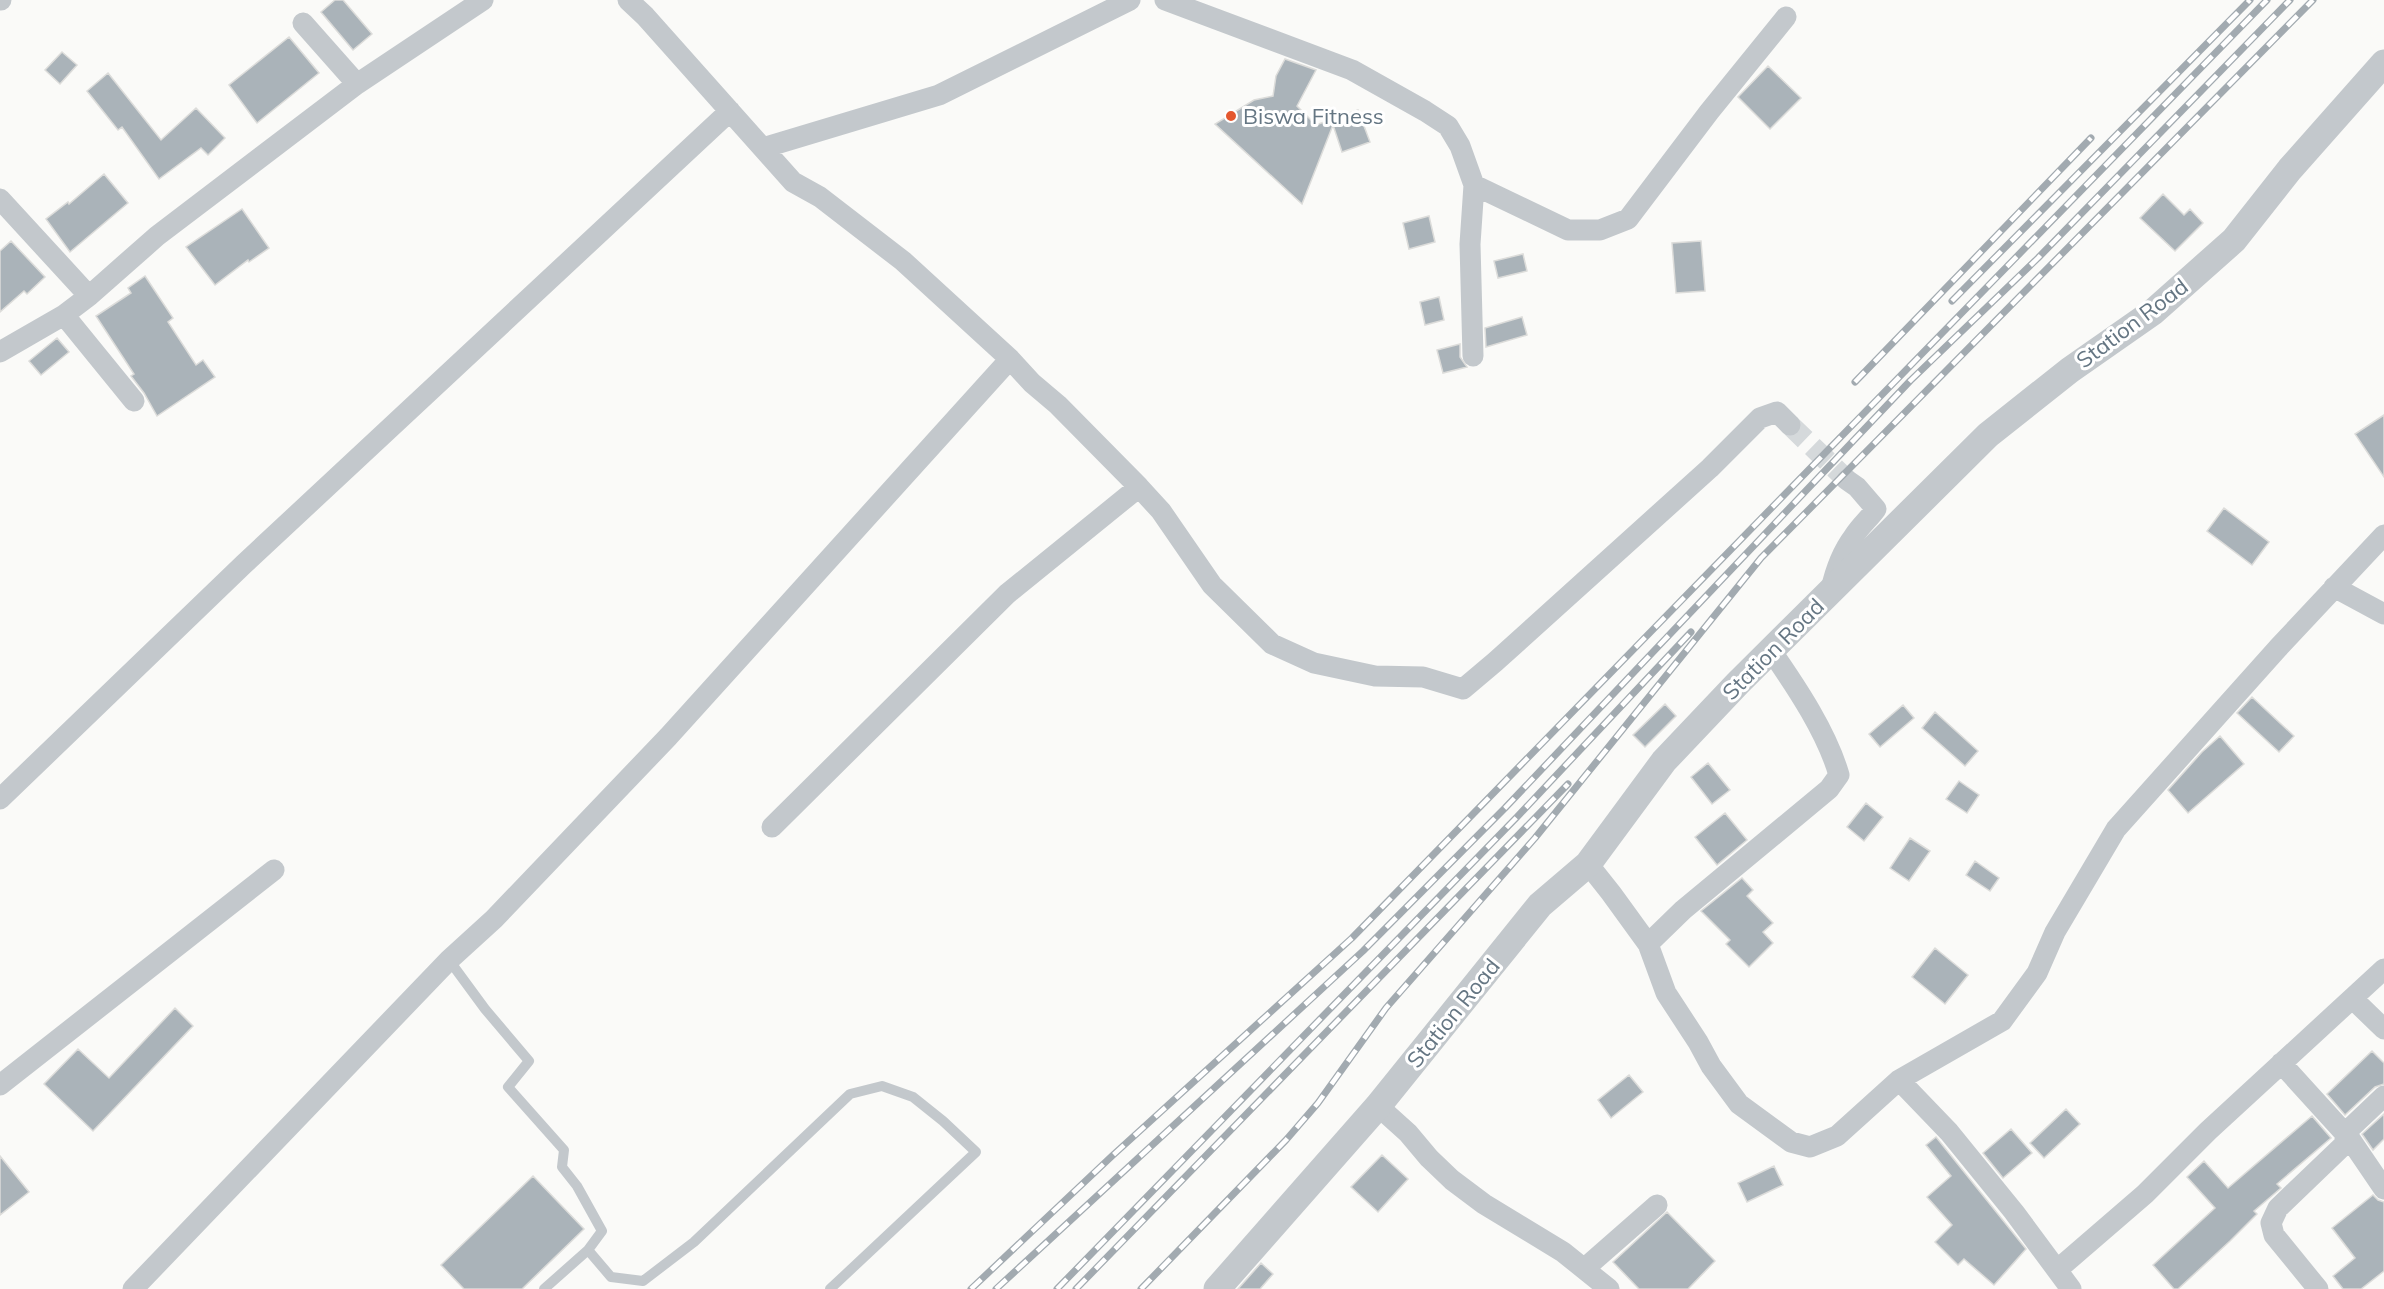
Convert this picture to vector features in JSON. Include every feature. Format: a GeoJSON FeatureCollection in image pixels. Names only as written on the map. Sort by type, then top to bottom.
{"type":"FeatureCollection","features":[{"type":"Feature","properties":{"kind":"street"},"geometry":{"type":"LineString","coordinates":[[0,351],[64,315],[157,236],[357,84],[483,0]]}},
{"type":"Feature","properties":{"kind":"street"},"geometry":{"type":"LineString","coordinates":[[628,0],[645,16],[793,182],[820,197],[903,261],[1010,358],[1032,383],[1058,405],[1140,487],[1161,511],[1212,585],[1272,644],[1314,663],[1375,676],[1424,677],[1463,688],[1495,662],[1710,468],[1760,418],[1777,412],[1790,425]]}},
{"type":"Feature","properties":{"kind":"street"},"geometry":{"type":"LineString","coordinates":[[1164,0],[1352,70],[1448,126],[1460,146],[1474,185],[1470,244],[1473,356]]}},
{"type":"Feature","properties":{"kind":"street"},"geometry":{"type":"LineString","coordinates":[[763,148],[939,95],[1047,43],[1122,3]]}},
{"type":"Feature","properties":{"kind":"street"},"geometry":{"type":"LineString","coordinates":[[1474,185],[1568,230],[1600,230],[1628,219],[1709,112],[1786,17]]}},
{"type":"Feature","properties":{"kind":"street"},"geometry":{"type":"LineString","coordinates":[[303,23],[357,84]]}},
{"type":"Feature","properties":{"kind":"street","name":"Station Road"},"geometry":{"type":"LineString","coordinates":[[1217,1289],[1378,1106],[1540,905],[1588,864],[1664,761],[1738,683],[1988,435],[2070,370],[2152,312],[2234,240],[2290,169],[2384,63]]}},
{"type":"Feature","properties":{"kind":"street"},"geometry":{"type":"LineString","coordinates":[[0,799],[244,564],[730,111]]}},
{"type":"Feature","properties":{"kind":"street"},"geometry":{"type":"LineString","coordinates":[[0,199],[89,296]]}},
{"type":"Feature","properties":{"kind":"street"},"geometry":{"type":"LineString","coordinates":[[64,315],[134,401]]}},
{"type":"Feature","properties":{"kind":"street"},"geometry":{"type":"LineString","coordinates":[[134,1289],[449,960],[495,919],[668,737],[1010,358]]}},
{"type":"Feature","properties":{"kind":"street"},"geometry":{"type":"LineString","coordinates":[[1831,590],[1835,569],[1854,535],[1867,523],[1876,510],[1857,487],[1847,480]]}},
{"type":"Feature","properties":{"kind":"street"},"geometry":{"type":"LineString","coordinates":[[772,827],[1008,594],[1140,487]]}},
{"type":"Feature","properties":{"kind":"street"},"geometry":{"type":"LineString","coordinates":[[1588,864],[1648,944],[1666,993],[1718,1076],[1739,1104],[1791,1142],[1810,1147],[1837,1136],[1899,1080],[2002,1021],[2037,973],[2055,932],[2116,829],[2278,648],[2384,535]]}},
{"type":"Feature","properties":{"kind":"street"},"geometry":{"type":"LineString","coordinates":[[2334,587],[2384,614]]}},
{"type":"Feature","properties":{"kind":"street"},"geometry":{"type":"LineString","coordinates":[[1648,944],[1683,910],[1829,789],[1839,776],[1834,760],[1796,686],[1772,651]]}},
{"type":"Feature","properties":{"kind":"street"},"geometry":{"type":"LineString","coordinates":[[0,1085],[274,870]]}},
{"type":"Feature","properties":{"kind":"street"},"geometry":{"type":"LineString","coordinates":[[2057,1270],[2145,1194],[2208,1131],[2384,969]]}},
{"type":"Feature","properties":{"kind":"street"},"geometry":{"type":"LineString","coordinates":[[2352,999],[2384,1029]]}},
{"type":"Feature","properties":{"kind":"street"},"geometry":{"type":"LineString","coordinates":[[2281,1063],[2347,1136],[2384,1189]]}},
{"type":"Feature","properties":{"kind":"street"},"geometry":{"type":"LineString","coordinates":[[1899,1080],[1949,1132],[2014,1212],[2071,1289]]}},
{"type":"Feature","properties":{"kind":"street"},"geometry":{"type":"LineString","coordinates":[[2318,1289],[2274,1235],[2271,1223],[2278,1208],[2384,1096]]}},
{"type":"Feature","properties":{"kind":"street"},"geometry":{"type":"LineString","coordinates":[[1378,1106],[1408,1133],[1452,1180],[1484,1204],[1563,1252],[1610,1289]]}},
{"type":"Feature","properties":{"kind":"street"},"geometry":{"type":"LineString","coordinates":[[1584,1269],[1658,1205]]}},
{"type":"Feature","properties":{"kind":"lane"},"geometry":{"type":"LineString","coordinates":[[449,960],[485,1009],[529,1061],[508,1087],[564,1150],[562,1167],[577,1186],[602,1231],[588,1250],[544,1289]]}},
{"type":"Feature","properties":{"kind":"lane"},"geometry":{"type":"LineString","coordinates":[[588,1250],[611,1277],[643,1281],[694,1242],[850,1094],[882,1086],[913,1097],[976,1152],[830,1289]]}},
{"type":"Feature","properties":{"kind":"building"},"geometry":{"type":"Polygon","coordinates":[[[335,0],[343,0],[372,34],[353,50],[321,12],[335,0]]]}},
{"type":"Feature","properties":{"kind":"building"},"geometry":{"type":"Polygon","coordinates":[[[289,37],[319,73],[257,123],[229,85],[289,37]]]}},
{"type":"Feature","properties":{"kind":"building"},"geometry":{"type":"Polygon","coordinates":[[[62,52],[77,65],[60,84],[45,70],[62,52]]]}},
{"type":"Feature","properties":{"kind":"building"},"geometry":{"type":"Polygon","coordinates":[[[1285,59],[1316,70],[1297,106],[1316,125],[1358,110],[1370,142],[1342,152],[1333,125],[1302,204],[1215,124],[1254,100],[1273,96],[1276,76],[1285,59]]]}},
{"type":"Feature","properties":{"kind":"building"},"geometry":{"type":"Polygon","coordinates":[[[1768,66],[1801,98],[1770,129],[1738,97],[1768,66]]]}},
{"type":"Feature","properties":{"kind":"building"},"geometry":{"type":"Polygon","coordinates":[[[108,73],[161,140],[196,108],[225,138],[208,155],[201,148],[159,179],[122,127],[118,130],[87,91],[108,73]]]}},
{"type":"Feature","properties":{"kind":"building"},"geometry":{"type":"Polygon","coordinates":[[[104,174],[128,203],[70,252],[46,219],[68,202],[69,204],[104,174]]]}},
{"type":"Feature","properties":{"kind":"building"},"geometry":{"type":"Polygon","coordinates":[[[2163,194],[2184,215],[2190,209],[2203,223],[2175,251],[2140,218],[2163,194]]]}},
{"type":"Feature","properties":{"kind":"building"},"geometry":{"type":"Polygon","coordinates":[[[242,209],[269,248],[249,262],[248,260],[215,285],[186,247],[242,209]]]}},
{"type":"Feature","properties":{"kind":"building"},"geometry":{"type":"Polygon","coordinates":[[[1429,216],[1435,242],[1409,249],[1403,223],[1429,216]]]}},
{"type":"Feature","properties":{"kind":"building"},"geometry":{"type":"Polygon","coordinates":[[[11,241],[45,277],[27,294],[24,291],[0,312],[0,251],[11,241]]]}},
{"type":"Feature","properties":{"kind":"building"},"geometry":{"type":"Polygon","coordinates":[[[1701,241],[1705,291],[1676,293],[1672,243],[1701,241]]]}},
{"type":"Feature","properties":{"kind":"building"},"geometry":{"type":"Polygon","coordinates":[[[1523,254],[1527,271],[1498,278],[1494,261],[1523,254]]]}},
{"type":"Feature","properties":{"kind":"building"},"geometry":{"type":"Polygon","coordinates":[[[145,276],[173,318],[168,322],[196,365],[203,360],[215,377],[157,416],[131,376],[134,374],[96,316],[131,293],[128,288],[145,276]]]}},
{"type":"Feature","properties":{"kind":"building"},"geometry":{"type":"Polygon","coordinates":[[[1439,297],[1444,320],[1425,325],[1420,302],[1439,297]]]}},
{"type":"Feature","properties":{"kind":"building"},"geometry":{"type":"Polygon","coordinates":[[[1522,317],[1527,335],[1486,347],[1485,328],[1522,317]]]}},
{"type":"Feature","properties":{"kind":"building"},"geometry":{"type":"Polygon","coordinates":[[[57,338],[69,352],[41,375],[29,361],[57,338]]]}},
{"type":"Feature","properties":{"kind":"building"},"geometry":{"type":"Polygon","coordinates":[[[1460,344],[1460,357],[1467,367],[1443,373],[1437,350],[1460,344]]]}},
{"type":"Feature","properties":{"kind":"building"},"geometry":{"type":"Polygon","coordinates":[[[2384,415],[2384,477],[2355,434],[2384,415]]]}},
{"type":"Feature","properties":{"kind":"building"},"geometry":{"type":"Polygon","coordinates":[[[2224,508],[2269,542],[2252,565],[2207,531],[2224,508]]]}},
{"type":"Feature","properties":{"kind":"building"},"geometry":{"type":"Polygon","coordinates":[[[2252,697],[2294,736],[2279,752],[2237,713],[2252,697]]]}},
{"type":"Feature","properties":{"kind":"building"},"geometry":{"type":"Polygon","coordinates":[[[1665,704],[1676,716],[1645,747],[1633,735],[1665,704]]]}},
{"type":"Feature","properties":{"kind":"building"},"geometry":{"type":"Polygon","coordinates":[[[1903,705],[1914,718],[1880,747],[1869,734],[1903,705]]]}},
{"type":"Feature","properties":{"kind":"building"},"geometry":{"type":"Polygon","coordinates":[[[1935,712],[1978,751],[1965,766],[1922,728],[1935,712]]]}},
{"type":"Feature","properties":{"kind":"building"},"geometry":{"type":"Polygon","coordinates":[[[2220,736],[2244,764],[2188,813],[2168,790],[2202,752],[2220,736]]]}},
{"type":"Feature","properties":{"kind":"building"},"geometry":{"type":"Polygon","coordinates":[[[1708,763],[1730,790],[1712,804],[1691,777],[1708,763]]]}},
{"type":"Feature","properties":{"kind":"building"},"geometry":{"type":"Polygon","coordinates":[[[1959,781],[1979,795],[1967,813],[1946,799],[1959,781]]]}},
{"type":"Feature","properties":{"kind":"building"},"geometry":{"type":"Polygon","coordinates":[[[1866,803],[1883,817],[1864,841],[1847,827],[1866,803]]]}},
{"type":"Feature","properties":{"kind":"building"},"geometry":{"type":"Polygon","coordinates":[[[1725,813],[1747,840],[1717,865],[1695,837],[1725,813]]]}},
{"type":"Feature","properties":{"kind":"building"},"geometry":{"type":"Polygon","coordinates":[[[1910,838],[1930,851],[1909,881],[1890,868],[1910,838]]]}},
{"type":"Feature","properties":{"kind":"building"},"geometry":{"type":"Polygon","coordinates":[[[1975,861],[1999,878],[1990,891],[1966,875],[1975,861]]]}},
{"type":"Feature","properties":{"kind":"building"},"geometry":{"type":"Polygon","coordinates":[[[1742,878],[1753,890],[1747,896],[1773,923],[1763,932],[1773,943],[1749,967],[1726,944],[1730,940],[1701,911],[1742,878]]]}},
{"type":"Feature","properties":{"kind":"building"},"geometry":{"type":"Polygon","coordinates":[[[1935,948],[1968,975],[1945,1004],[1912,977],[1935,948]]]}},
{"type":"Feature","properties":{"kind":"building"},"geometry":{"type":"Polygon","coordinates":[[[175,1008],[193,1026],[93,1131],[44,1084],[78,1049],[109,1078],[175,1008]]]}},
{"type":"Feature","properties":{"kind":"building"},"geometry":{"type":"Polygon","coordinates":[[[2372,1051],[2384,1063],[2384,1084],[2375,1087],[2345,1115],[2327,1094],[2372,1051]]]}},
{"type":"Feature","properties":{"kind":"building"},"geometry":{"type":"Polygon","coordinates":[[[1629,1075],[1643,1092],[1611,1118],[1598,1100],[1629,1075]]]}},
{"type":"Feature","properties":{"kind":"building"},"geometry":{"type":"Polygon","coordinates":[[[2066,1109],[2080,1124],[2044,1158],[2030,1143],[2066,1109]]]}},
{"type":"Feature","properties":{"kind":"building"},"geometry":{"type":"Polygon","coordinates":[[[2384,1114],[2384,1139],[2373,1150],[2362,1134],[2384,1114]]]}},
{"type":"Feature","properties":{"kind":"building"},"geometry":{"type":"Polygon","coordinates":[[[2312,1116],[2331,1138],[2277,1184],[2281,1188],[2254,1211],[2257,1214],[2178,1289],[2174,1289],[2153,1265],[2215,1208],[2187,1177],[2204,1161],[2228,1188],[2312,1116]]]}},
{"type":"Feature","properties":{"kind":"building"},"geometry":{"type":"Polygon","coordinates":[[[2011,1129],[2032,1153],[2003,1178],[1983,1153],[2011,1129]]]}},
{"type":"Feature","properties":{"kind":"building"},"geometry":{"type":"Polygon","coordinates":[[[1936,1137],[2026,1249],[1994,1285],[1964,1259],[1958,1265],[1935,1242],[1952,1225],[1927,1197],[1951,1176],[1926,1145],[1936,1137]]]}},
{"type":"Feature","properties":{"kind":"building"},"geometry":{"type":"Polygon","coordinates":[[[1382,1155],[1408,1179],[1378,1212],[1351,1187],[1382,1155]]]}},
{"type":"Feature","properties":{"kind":"building"},"geometry":{"type":"Polygon","coordinates":[[[0,1156],[29,1192],[0,1215],[0,1156]]]}},
{"type":"Feature","properties":{"kind":"building"},"geometry":{"type":"Polygon","coordinates":[[[1774,1166],[1783,1185],[1747,1202],[1738,1183],[1774,1166]]]}},
{"type":"Feature","properties":{"kind":"building"},"geometry":{"type":"Polygon","coordinates":[[[533,1176],[584,1229],[522,1289],[464,1289],[441,1265],[533,1176]]]}},
{"type":"Feature","properties":{"kind":"building"},"geometry":{"type":"Polygon","coordinates":[[[2373,1195],[2384,1202],[2384,1271],[2361,1289],[2343,1289],[2333,1276],[2355,1258],[2332,1228],[2373,1195]]]}},
{"type":"Feature","properties":{"kind":"building"},"geometry":{"type":"Polygon","coordinates":[[[1667,1212],[1715,1261],[1688,1289],[1639,1289],[1613,1262],[1667,1212]]]}},
{"type":"Feature","properties":{"kind":"building"},"geometry":{"type":"Polygon","coordinates":[[[1261,1263],[1273,1274],[1260,1289],[1238,1289],[1261,1263]]]}},
{"type":"Feature","properties":{"kind":"tunnel"},"geometry":{"type":"LineString","coordinates":[[1790,425],[1847,480]]}},
{"type":"Feature","properties":{"kind":"railway"},"geometry":{"type":"LineString","coordinates":[[1952,301],[2250,0]]}},
{"type":"Feature","properties":{"kind":"railway"},"geometry":{"type":"LineString","coordinates":[[971,1289],[1112,1156],[1352,938],[2267,0]]}},
{"type":"Feature","properties":{"kind":"railway"},"geometry":{"type":"LineString","coordinates":[[996,1289],[1363,951],[1505,808],[1910,381],[2038,258],[2290,0]]}},
{"type":"Feature","properties":{"kind":"railway"},"geometry":{"type":"LineString","coordinates":[[1141,1289],[1286,1140],[1318,1103],[1386,1008],[1535,838],[1761,558],[2313,0]]}},
{"type":"Feature","properties":{"kind":"railway"},"geometry":{"type":"LineString","coordinates":[[1855,382],[2091,138]]}},
{"type":"Feature","properties":{"kind":"railway"},"geometry":{"type":"LineString","coordinates":[[1057,1289],[1517,817],[1691,632]]}},
{"type":"Feature","properties":{"kind":"railway"},"geometry":{"type":"LineString","coordinates":[[1076,1289],[1568,784]]}},
{"type":"Feature","properties":{"kind":"place","name":"Biswa Fitness"},"geometry":{"type":"Point","coordinates":[1231,116]}}]}
